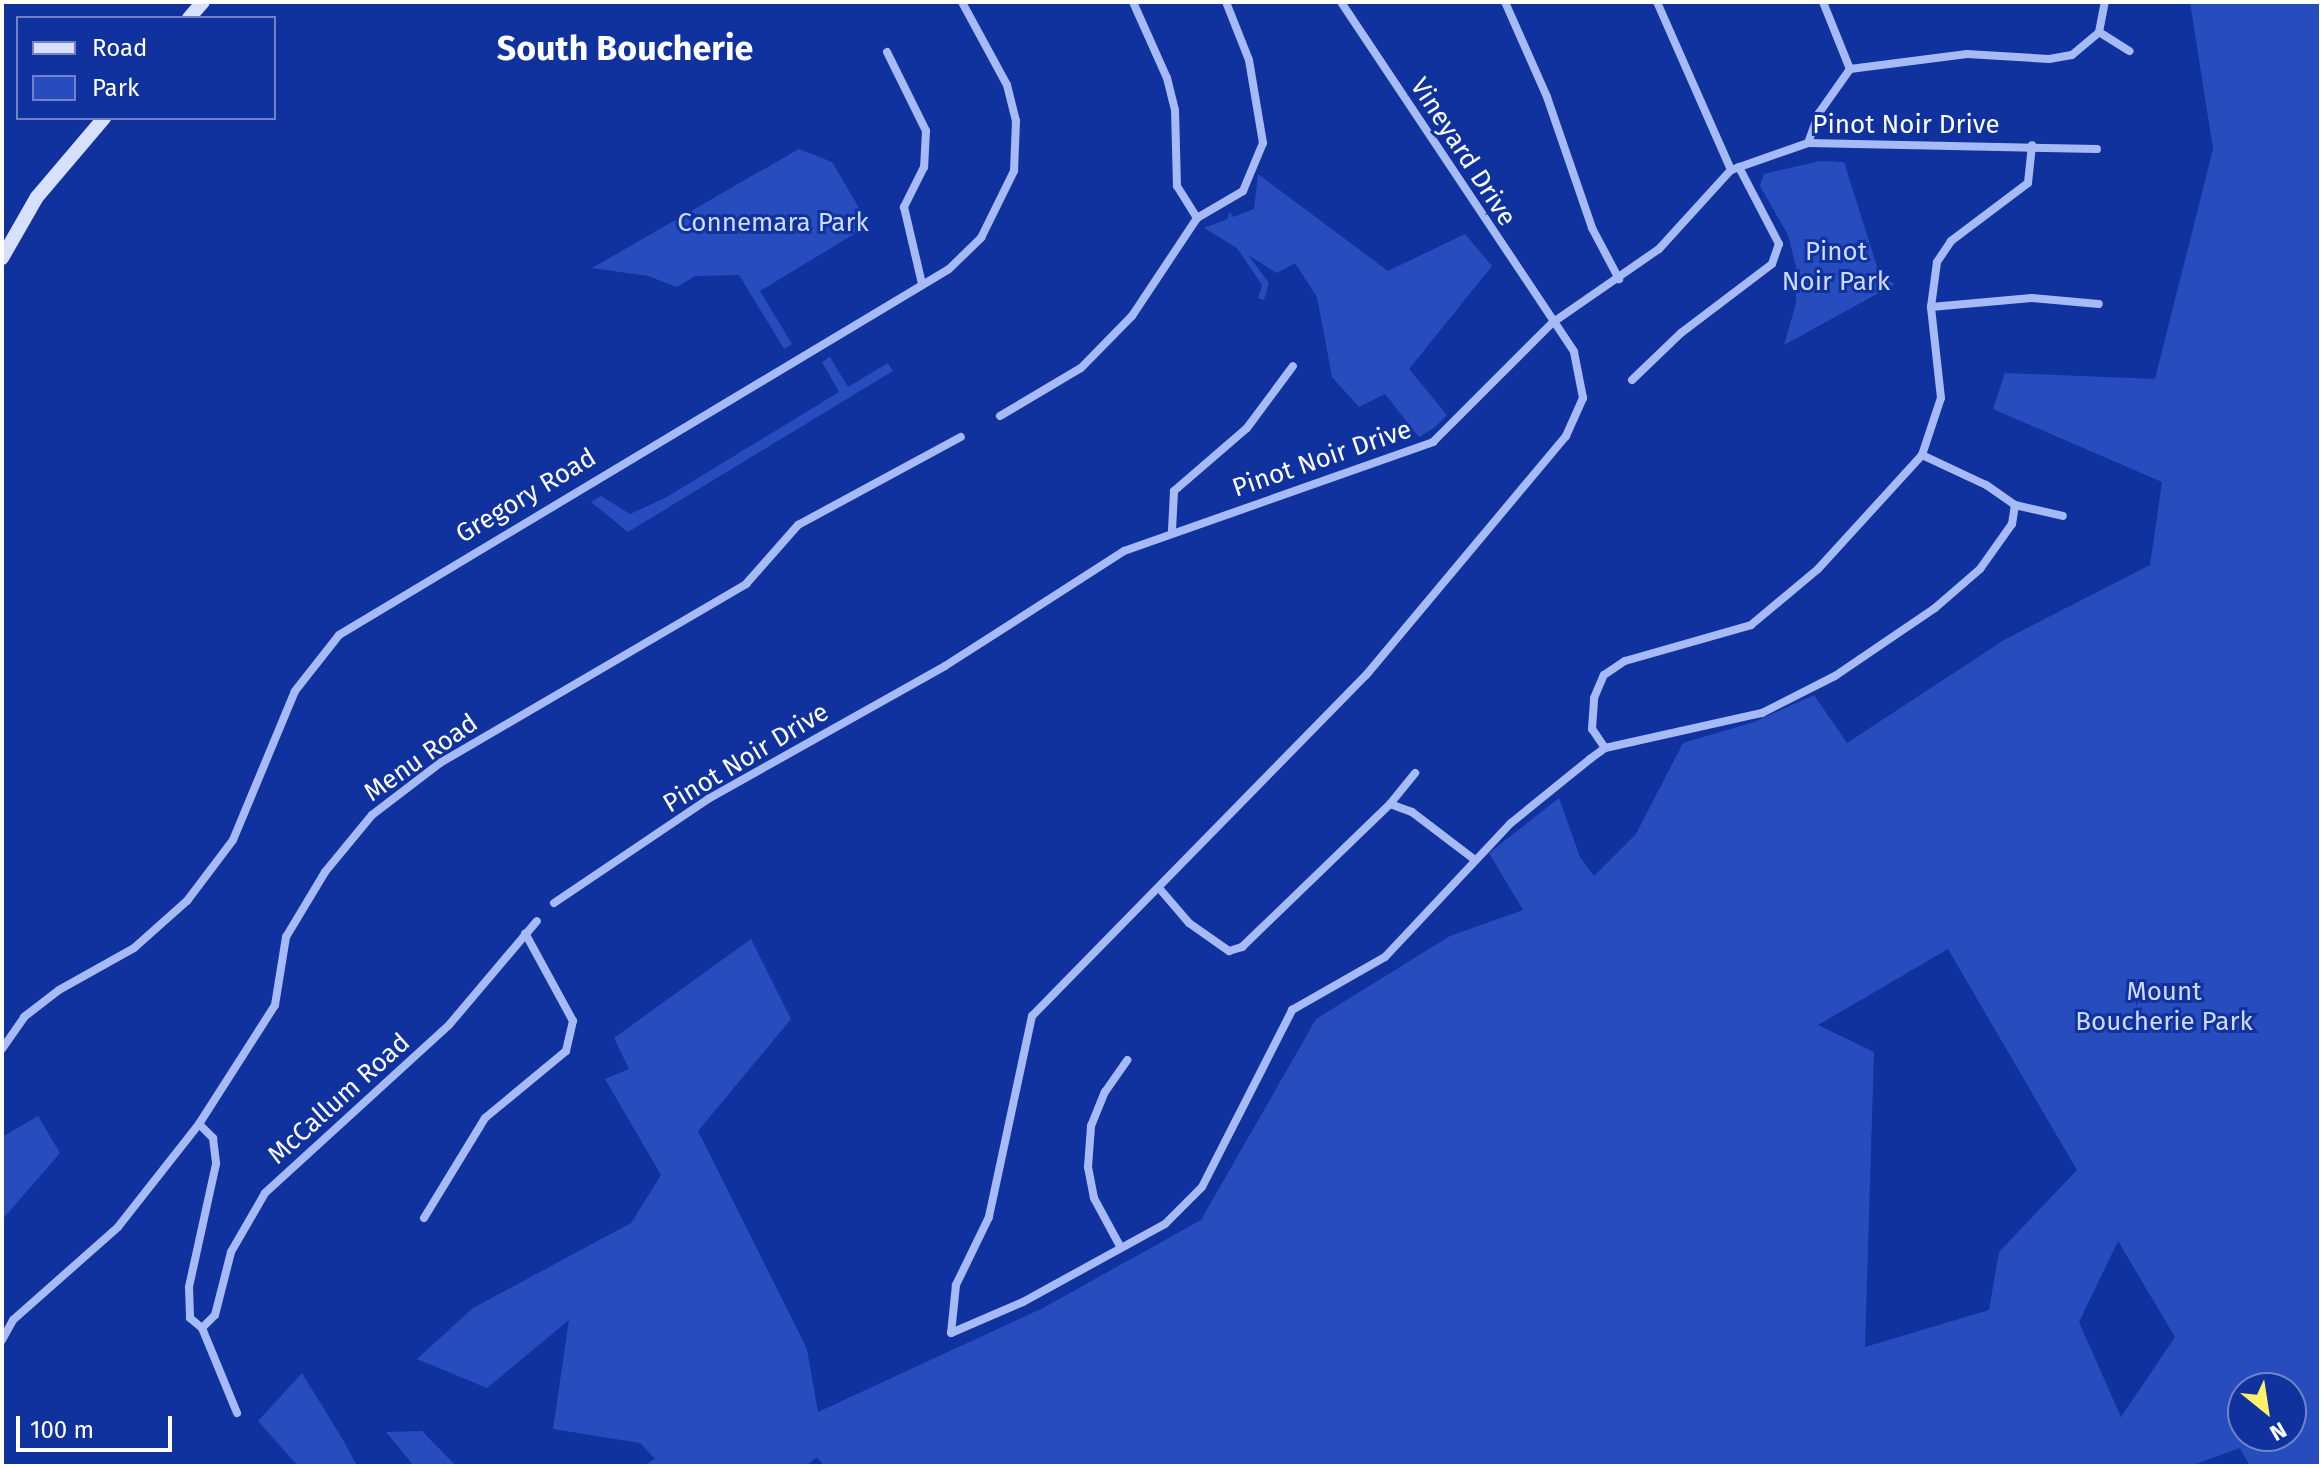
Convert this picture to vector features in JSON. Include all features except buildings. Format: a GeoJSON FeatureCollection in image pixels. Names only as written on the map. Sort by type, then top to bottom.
{"type":"FeatureCollection","features":[{"type":"Feature","properties":{"kind":"main road"},"geometry":{"type":"LineString","coordinates":[[2,258],[37,197],[102,120]]}},
{"type":"Feature","properties":{"kind":"street","name":"Gregory Road"},"geometry":{"type":"LineString","coordinates":[[2,1049],[24,1017],[59,990],[134,948],[187,901],[233,840],[295,691],[339,635],[949,269],[981,238],[1014,171],[1016,121],[1007,85],[962,2]]}},
{"type":"Feature","properties":{"kind":"street"},"geometry":{"type":"LineString","coordinates":[[1133,2],[1167,78],[1175,110],[1177,186],[1197,218]]}},
{"type":"Feature","properties":{"kind":"street"},"geometry":{"type":"LineString","coordinates":[[1000,416],[1081,368],[1132,316],[1197,218],[1243,191],[1263,143],[1249,60],[1226,2]]}},
{"type":"Feature","properties":{"kind":"street","name":"Vineyard Drive"},"geometry":{"type":"LineString","coordinates":[[1121,1248],[1023,1302],[951,1333],[956,1285],[989,1217],[1032,1016],[1366,675],[1566,436],[1583,398],[1574,352],[1341,2]]}},
{"type":"Feature","properties":{"kind":"street"},"geometry":{"type":"LineString","coordinates":[[1505,2],[1547,97],[1592,228],[1619,279]]}},
{"type":"Feature","properties":{"kind":"street"},"geometry":{"type":"LineString","coordinates":[[1632,380],[1681,333],[1772,264],[1779,244],[1735,168],[1657,2]]}},
{"type":"Feature","properties":{"kind":"street"},"geometry":{"type":"LineString","coordinates":[[1823,2],[1850,69]]}},
{"type":"Feature","properties":{"kind":"street"},"geometry":{"type":"LineString","coordinates":[[1808,143],[1819,113],[1850,69],[1967,54],[2049,59],[2072,55],[2099,32],[2105,2]]}},
{"type":"Feature","properties":{"kind":"street"},"geometry":{"type":"LineString","coordinates":[[2099,32],[2129,51]]}},
{"type":"Feature","properties":{"kind":"street"},"geometry":{"type":"LineString","coordinates":[[887,52],[926,131],[924,167],[904,207],[922,284]]}},
{"type":"Feature","properties":{"kind":"street","name":"Pinot Noir Drive"},"geometry":{"type":"LineString","coordinates":[[554,903],[708,799],[945,666],[1124,551],[1172,530],[1433,442],[1552,323],[1659,249],[1735,168],[1808,143],[2032,145],[2097,149]]}},
{"type":"Feature","properties":{"kind":"street"},"geometry":{"type":"LineString","coordinates":[[1605,748],[1592,729],[1594,698],[1604,675],[1625,661],[1751,625],[1818,569],[1922,455],[1941,398],[1931,307],[1937,262],[1951,241],[2028,183],[2032,145]]}},
{"type":"Feature","properties":{"kind":"street"},"geometry":{"type":"LineString","coordinates":[[1931,307],[2032,298],[2099,304]]}},
{"type":"Feature","properties":{"kind":"street"},"geometry":{"type":"LineString","coordinates":[[1172,530],[1174,491],[1247,428],[1293,366]]}},
{"type":"Feature","properties":{"kind":"street","name":"Menu Road"},"geometry":{"type":"LineString","coordinates":[[2,1340],[13,1320],[118,1227],[199,1124],[275,1005],[286,937],[325,872],[372,815],[440,763],[746,584],[798,525],[961,437]]}},
{"type":"Feature","properties":{"kind":"street"},"geometry":{"type":"LineString","coordinates":[[1922,455],[1986,485],[2015,505],[2063,516]]}},
{"type":"Feature","properties":{"kind":"street"},"geometry":{"type":"LineString","coordinates":[[1127,1060],[1105,1092],[1091,1126],[1088,1167],[1094,1198],[1121,1248],[1165,1224],[1202,1187],[1292,1010],[1385,957],[1511,823],[1605,748],[1762,713],[1835,676],[1935,608],[1980,569],[2012,524],[2015,505]]}},
{"type":"Feature","properties":{"kind":"street"},"geometry":{"type":"LineString","coordinates":[[1159,888],[1189,923],[1229,951],[1242,947],[1390,804],[1415,773]]}},
{"type":"Feature","properties":{"kind":"street"},"geometry":{"type":"LineString","coordinates":[[1390,804],[1412,812],[1459,853],[1475,860]]}},
{"type":"Feature","properties":{"kind":"street","name":"McCallum Road"},"geometry":{"type":"LineString","coordinates":[[202,1328],[215,1315],[231,1252],[265,1193],[449,1025],[537,921]]}},
{"type":"Feature","properties":{"kind":"street"},"geometry":{"type":"LineString","coordinates":[[424,1218],[485,1118],[566,1051],[573,1021],[525,933]]}},
{"type":"Feature","properties":{"kind":"street"},"geometry":{"type":"LineString","coordinates":[[199,1124],[213,1138],[216,1164],[189,1287],[190,1318],[202,1328],[237,1413]]}},
{"type":"Feature","properties":{"kind":"green space","name":"Mount Boucherie Park"},"geometry":{"type":"Polygon","coordinates":[[[2190,2],[2321,2],[2321,1466],[2250,1466],[2242,1452],[2307,1452],[2307,1372],[2227,1372],[2229,1452],[2190,1466],[824,1466],[817,1457],[806,1466],[643,1466],[655,1459],[640,1443],[553,1429],[569,1320],[487,1388],[417,1359],[473,1308],[631,1223],[661,1175],[605,1079],[629,1069],[614,1038],[751,939],[791,1019],[698,1131],[807,1349],[818,1412],[1043,1308],[1201,1220],[1316,1019],[1450,936],[1523,910],[1489,853],[1559,798],[1580,857],[1594,876],[1636,834],[1683,743],[1754,722],[1814,695],[1847,743],[2004,640],[2150,565],[2162,482],[1993,409],[2005,373],[2155,379],[2213,149],[2190,2]],[[1948,949],[1818,1025],[1874,1052],[1865,1347],[1989,1310],[1999,1252],[2077,1170],[1948,949]],[[2118,1241],[2079,1322],[2121,1417],[2175,1337],[2118,1241]]]}},
{"type":"Feature","properties":{"kind":"green space","name":"Connemara Park"},"geometry":{"type":"Polygon","coordinates":[[[799,149],[832,162],[869,225],[760,291],[792,344],[784,349],[739,275],[695,276],[677,287],[648,276],[592,268],[799,149]]]}},
{"type":"Feature","properties":{"kind":"green space","name":"Pinot Noir Park"},"geometry":{"type":"Polygon","coordinates":[[[1820,161],[1844,162],[1880,276],[1895,284],[1784,345],[1796,303],[1796,267],[1788,235],[1760,186],[1764,174],[1820,161]]]}},
{"type":"Feature","properties":{"kind":"green space"},"geometry":{"type":"Polygon","coordinates":[[[1258,174],[1388,271],[1465,234],[1492,266],[1409,369],[1447,415],[1434,428],[1419,437],[1385,394],[1359,407],[1332,377],[1317,297],[1295,263],[1277,273],[1248,255],[1269,283],[1264,300],[1258,298],[1262,285],[1237,248],[1204,228],[1227,219],[1230,212],[1233,217],[1254,209],[1258,174]]]}},
{"type":"Feature","properties":{"kind":"green space"},"geometry":{"type":"Polygon","coordinates":[[[830,357],[848,387],[888,363],[893,371],[628,532],[591,502],[601,496],[630,514],[665,498],[839,392],[822,362],[830,357]]]}},
{"type":"Feature","properties":{"kind":"green space"},"geometry":{"type":"Polygon","coordinates":[[[38,1116],[60,1153],[2,1220],[2,1137],[38,1116]]]}},
{"type":"Feature","properties":{"kind":"green space"},"geometry":{"type":"Polygon","coordinates":[[[302,1373],[357,1466],[298,1466],[258,1421],[302,1373]]]}},
{"type":"Feature","properties":{"kind":"green space"},"geometry":{"type":"Polygon","coordinates":[[[422,1431],[456,1466],[414,1466],[386,1432],[422,1431]]]}},
{"type":"Feature","properties":{"kind":"district","name":"South Boucherie"},"geometry":{"type":"Point","coordinates":[625,49]}}]}
